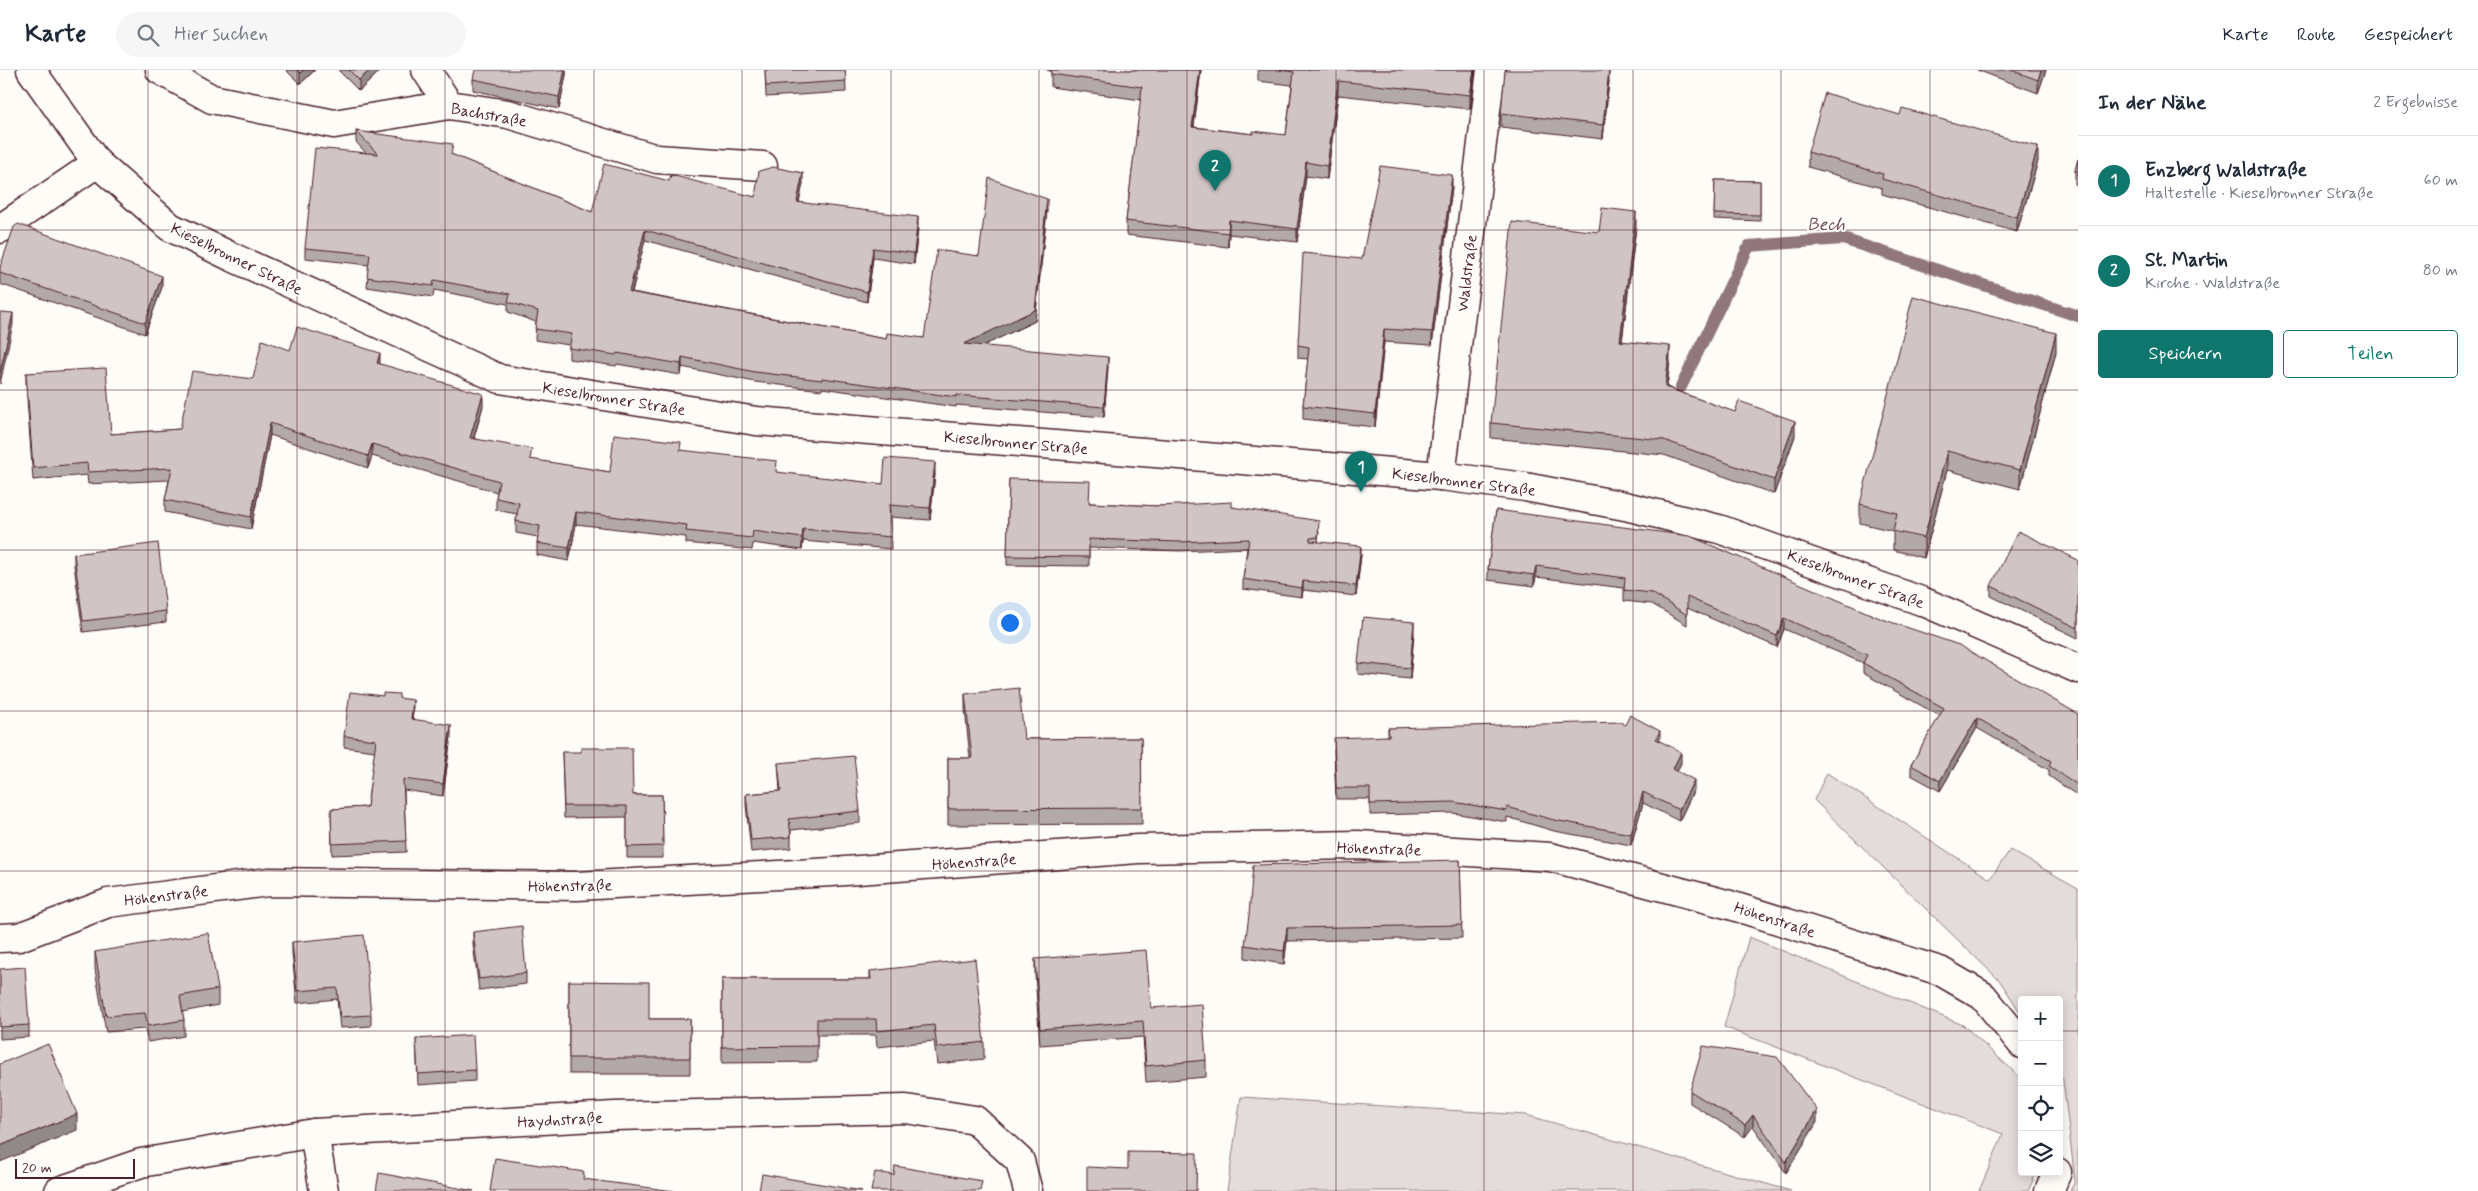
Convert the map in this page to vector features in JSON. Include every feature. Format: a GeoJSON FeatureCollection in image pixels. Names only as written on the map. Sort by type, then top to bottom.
{"type":"FeatureCollection","features":[{"type":"Feature","properties":{"kind":"street","name":"Kieselbronner Straße"},"geometry":{"type":"LineString","coordinates":[[31,70],[97,163],[170,227],[232,258],[500,379],[756,421],[1441,476],[1526,487],[1625,506],[1719,529],[1924,602],[2078,669]]}},
{"type":"Feature","properties":{"kind":"street","name":"Bachstraße"},"geometry":{"type":"LineString","coordinates":[[160,70],[212,98],[334,124],[449,105],[508,114],[657,159],[763,166]]}},
{"type":"Feature","properties":{"kind":"street"},"geometry":{"type":"LineString","coordinates":[[426,70],[449,105]]}},
{"type":"Feature","properties":{"kind":"street","name":"Waldstraße"},"geometry":{"type":"LineString","coordinates":[[1441,476],[1491,70]]}},
{"type":"Feature","properties":{"kind":"street"},"geometry":{"type":"LineString","coordinates":[[0,229],[97,163]]}},
{"type":"Feature","properties":{"kind":"street","name":"Höhenstraße"},"geometry":{"type":"LineString","coordinates":[[0,938],[19,937],[108,903],[269,882],[577,886],[832,872],[1138,848],[1358,845],[1550,857],[1730,905],[1940,971],[1983,996],[2020,1041]]}},
{"type":"Feature","properties":{"kind":"street","name":"Haydnstraße"},"geometry":{"type":"LineString","coordinates":[[60,1191],[141,1163],[314,1134],[614,1116],[906,1109],[976,1120],[1020,1161],[1028,1191]]}},
{"type":"Feature","properties":{"kind":"street"},"geometry":{"type":"LineString","coordinates":[[314,1134],[324,1191]]}},
{"type":"Feature","properties":{"kind":"street"},"geometry":{"type":"LineString","coordinates":[[2049,1191],[2056,1176]]}},
{"type":"Feature","properties":{"kind":"shaded area"},"geometry":{"type":"Polygon","coordinates":[[[1827,773],[1990,879],[2010,850],[2078,888],[2078,1191],[2070,1191],[2075,1181],[2063,1080],[2063,996],[2018,996],[2018,1009],[2000,981],[1814,800],[1827,773]]]}},
{"type":"Feature","properties":{"kind":"shaded area"},"geometry":{"type":"Polygon","coordinates":[[[1749,937],[1963,1025],[2018,1075],[2018,1176],[2035,1176],[2028,1191],[1979,1191],[2003,1134],[1724,1027],[1749,937]]]}},
{"type":"Feature","properties":{"kind":"shaded area"},"geometry":{"type":"Polygon","coordinates":[[[1241,1097],[1526,1115],[1791,1191],[1227,1191],[1241,1097]]]}},
{"type":"Feature","properties":{"kind":"building"},"geometry":{"type":"Polygon","coordinates":[[[349,70],[370,70],[359,80],[349,70]]]}},
{"type":"Feature","properties":{"kind":"building"},"geometry":{"type":"Polygon","coordinates":[[[475,70],[565,70],[559,97],[473,79],[475,70]]]}},
{"type":"Feature","properties":{"kind":"building"},"geometry":{"type":"Polygon","coordinates":[[[765,70],[845,70],[846,81],[766,86],[765,70]]]}},
{"type":"Feature","properties":{"kind":"building"},"geometry":{"type":"Polygon","coordinates":[[[1051,70],[1200,70],[1192,127],[1253,134],[1253,131],[1286,135],[1294,72],[1280,70],[1474,70],[1470,95],[1338,81],[1327,166],[1306,162],[1297,229],[1229,220],[1228,233],[1126,221],[1142,87],[1051,74],[1051,70]]]}},
{"type":"Feature","properties":{"kind":"building"},"geometry":{"type":"Polygon","coordinates":[[[1505,70],[1609,70],[1603,125],[1501,113],[1505,70]]]}},
{"type":"Feature","properties":{"kind":"building"},"geometry":{"type":"Polygon","coordinates":[[[2011,70],[2041,70],[2038,80],[2011,70]]]}},
{"type":"Feature","properties":{"kind":"building"},"geometry":{"type":"Polygon","coordinates":[[[1825,93],[1900,115],[1902,108],[2038,147],[2017,217],[1882,179],[1883,174],[1808,152],[1825,93]]]}},
{"type":"Feature","properties":{"kind":"building"},"geometry":{"type":"Polygon","coordinates":[[[356,131],[453,144],[451,154],[592,212],[604,164],[669,181],[671,175],[755,197],[759,171],[773,167],[803,173],[797,202],[918,217],[914,253],[873,248],[867,292],[645,230],[629,292],[886,339],[887,333],[924,338],[937,250],[979,256],[989,178],[1047,199],[1035,310],[964,344],[1108,357],[1104,407],[956,395],[956,397],[822,378],[822,380],[755,372],[682,357],[681,364],[617,353],[616,355],[569,348],[572,334],[535,329],[538,311],[508,302],[510,294],[434,280],[433,286],[367,277],[370,254],[305,248],[315,148],[378,154],[356,131]]]}},
{"type":"Feature","properties":{"kind":"building"},"geometry":{"type":"Polygon","coordinates":[[[2078,159],[2078,171],[2075,171],[2078,159]]]}},
{"type":"Feature","properties":{"kind":"building"},"geometry":{"type":"Polygon","coordinates":[[[1380,166],[1452,175],[1432,332],[1384,329],[1375,414],[1303,406],[1309,347],[1298,345],[1303,253],[1362,259],[1380,166]]]}},
{"type":"Feature","properties":{"kind":"building"},"geometry":{"type":"Polygon","coordinates":[[[1715,180],[1760,181],[1760,215],[1714,214],[1715,180]]]}},
{"type":"Feature","properties":{"kind":"building"},"geometry":{"type":"Polygon","coordinates":[[[1602,208],[1636,212],[1620,341],[1670,346],[1665,387],[1735,412],[1739,401],[1795,421],[1774,480],[1664,440],[1491,423],[1512,222],[1599,232],[1602,208]]]}},
{"type":"Feature","properties":{"kind":"building"},"geometry":{"type":"Polygon","coordinates":[[[18,224],[162,276],[145,323],[0,273],[0,267],[14,227],[18,224]]]}},
{"type":"Feature","properties":{"kind":"building"},"geometry":{"type":"Polygon","coordinates":[[[1913,296],[2056,333],[2020,470],[1947,451],[1924,538],[1893,531],[1897,513],[1860,504],[1913,296]]]}},
{"type":"Feature","properties":{"kind":"building"},"geometry":{"type":"Polygon","coordinates":[[[0,312],[13,313],[0,373],[0,312]]]}},
{"type":"Feature","properties":{"kind":"building"},"geometry":{"type":"Polygon","coordinates":[[[297,327],[380,353],[377,363],[483,394],[470,438],[532,449],[530,459],[610,472],[614,434],[681,442],[680,450],[777,461],[776,472],[883,484],[885,458],[935,462],[930,508],[889,505],[891,537],[803,529],[802,538],[753,531],[752,538],[686,531],[687,525],[576,512],[569,548],[537,543],[540,526],[516,521],[519,503],[496,498],[499,481],[372,444],[368,456],[270,423],[251,517],[165,500],[172,468],[88,472],[87,463],[33,468],[26,373],[106,368],[111,434],[180,429],[192,371],[253,379],[262,340],[290,350],[297,327]]]}},
{"type":"Feature","properties":{"kind":"building"},"geometry":{"type":"Polygon","coordinates":[[[1009,479],[1090,481],[1089,503],[1160,506],[1232,502],[1232,507],[1319,521],[1318,537],[1310,538],[1310,541],[1361,546],[1356,586],[1303,581],[1302,588],[1243,579],[1249,539],[1180,542],[1089,539],[1089,557],[1007,556],[1009,479]]]}},
{"type":"Feature","properties":{"kind":"building"},"geometry":{"type":"Polygon","coordinates":[[[1496,510],[1690,536],[1882,619],[1959,645],[2078,714],[2078,785],[2049,766],[2051,761],[1977,718],[1940,781],[1911,765],[1944,708],[1863,663],[1867,655],[1784,618],[1777,636],[1687,597],[1687,615],[1652,593],[1624,590],[1625,578],[1536,566],[1534,575],[1488,569],[1496,510]]]}},
{"type":"Feature","properties":{"kind":"building"},"geometry":{"type":"Polygon","coordinates":[[[2018,531],[2078,560],[2078,628],[1991,586],[2018,531]]]}},
{"type":"Feature","properties":{"kind":"building"},"geometry":{"type":"Polygon","coordinates":[[[158,543],[166,611],[83,621],[74,554],[158,543]]]}},
{"type":"Feature","properties":{"kind":"building"},"geometry":{"type":"Polygon","coordinates":[[[1363,617],[1414,622],[1410,668],[1358,663],[1363,617]]]}},
{"type":"Feature","properties":{"kind":"building"},"geometry":{"type":"Polygon","coordinates":[[[1019,688],[1024,739],[1141,738],[1142,808],[948,809],[948,758],[972,758],[965,694],[1019,688]]]}},
{"type":"Feature","properties":{"kind":"building"},"geometry":{"type":"Polygon","coordinates":[[[350,692],[383,696],[383,693],[399,694],[399,698],[413,700],[411,719],[451,725],[443,784],[403,779],[406,841],[332,844],[331,809],[367,807],[376,740],[344,736],[350,692]]]}},
{"type":"Feature","properties":{"kind":"building"},"geometry":{"type":"Polygon","coordinates":[[[1630,715],[1660,731],[1656,739],[1681,752],[1673,769],[1694,780],[1679,810],[1643,792],[1631,834],[1554,820],[1507,807],[1507,811],[1453,802],[1370,804],[1370,788],[1336,788],[1334,738],[1389,736],[1388,728],[1621,722],[1625,725],[1630,715]]]}},
{"type":"Feature","properties":{"kind":"building"},"geometry":{"type":"Polygon","coordinates":[[[581,748],[632,748],[633,795],[662,795],[663,846],[627,847],[627,806],[564,806],[562,752],[581,752],[581,748]]]}},
{"type":"Feature","properties":{"kind":"building"},"geometry":{"type":"Polygon","coordinates":[[[854,756],[860,811],[789,819],[791,837],[751,840],[746,794],[781,791],[778,763],[854,756]]]}},
{"type":"Feature","properties":{"kind":"building"},"geometry":{"type":"Polygon","coordinates":[[[1460,860],[1462,925],[1287,928],[1284,951],[1245,945],[1253,865],[1460,860]]]}},
{"type":"Feature","properties":{"kind":"building"},"geometry":{"type":"Polygon","coordinates":[[[522,926],[526,973],[479,979],[473,932],[522,926]]]}},
{"type":"Feature","properties":{"kind":"building"},"geometry":{"type":"Polygon","coordinates":[[[208,933],[218,989],[180,996],[184,1020],[148,1026],[145,1013],[106,1016],[95,952],[208,933]]]}},
{"type":"Feature","properties":{"kind":"building"},"geometry":{"type":"Polygon","coordinates":[[[364,935],[371,1015],[340,1017],[337,988],[297,991],[292,942],[364,935]]]}},
{"type":"Feature","properties":{"kind":"building"},"geometry":{"type":"Polygon","coordinates":[[[1146,950],[1151,1008],[1202,1004],[1206,1060],[1146,1066],[1143,1021],[1040,1029],[1035,959],[1146,950]]]}},
{"type":"Feature","properties":{"kind":"building"},"geometry":{"type":"Polygon","coordinates":[[[975,959],[984,1042],[937,1048],[934,1025],[877,1031],[876,1019],[817,1019],[817,1046],[722,1047],[722,979],[871,979],[870,971],[975,959]]]}},
{"type":"Feature","properties":{"kind":"building"},"geometry":{"type":"Polygon","coordinates":[[[25,967],[29,1025],[0,1027],[0,969],[25,967]]]}},
{"type":"Feature","properties":{"kind":"building"},"geometry":{"type":"Polygon","coordinates":[[[569,981],[649,982],[649,1019],[690,1019],[690,1058],[569,1058],[569,981]]]}},
{"type":"Feature","properties":{"kind":"building"},"geometry":{"type":"Polygon","coordinates":[[[473,1035],[475,1070],[418,1074],[416,1039],[473,1035]]]}},
{"type":"Feature","properties":{"kind":"building"},"geometry":{"type":"Polygon","coordinates":[[[48,1044],[77,1114],[0,1146],[0,1064],[48,1044]]]}},
{"type":"Feature","properties":{"kind":"building"},"geometry":{"type":"Polygon","coordinates":[[[1703,1046],[1777,1057],[1817,1110],[1786,1162],[1753,1115],[1745,1125],[1690,1091],[1703,1046]]]}},
{"type":"Feature","properties":{"kind":"building"},"geometry":{"type":"Polygon","coordinates":[[[1128,1152],[1197,1153],[1196,1191],[1087,1191],[1087,1167],[1128,1169],[1128,1152]]]}},
{"type":"Feature","properties":{"kind":"building"},"geometry":{"type":"Polygon","coordinates":[[[495,1158],[584,1172],[583,1179],[674,1191],[490,1191],[495,1158]]]}},
{"type":"Feature","properties":{"kind":"building"},"geometry":{"type":"Polygon","coordinates":[[[895,1166],[982,1181],[980,1191],[871,1191],[875,1172],[894,1175],[895,1166]]]}},
{"type":"Feature","properties":{"kind":"building"},"geometry":{"type":"Polygon","coordinates":[[[379,1173],[474,1191],[376,1191],[379,1173]]]}},
{"type":"Feature","properties":{"kind":"building"},"geometry":{"type":"Polygon","coordinates":[[[762,1174],[862,1191],[759,1191],[762,1174]]]}},
{"type":"Feature","properties":{"kind":"waterway","name":"Bech"},"geometry":{"type":"LineString","coordinates":[[1681,387],[1749,246],[1843,239],[2078,316]]}},
{"type":"Feature","properties":{"kind":"place","name":"St. Martin"},"geometry":{"type":"Point","coordinates":[1215,191]}},
{"type":"Feature","properties":{"kind":"place","name":"Enzberg Waldstraße"},"geometry":{"type":"Point","coordinates":[1361,492]}}]}
